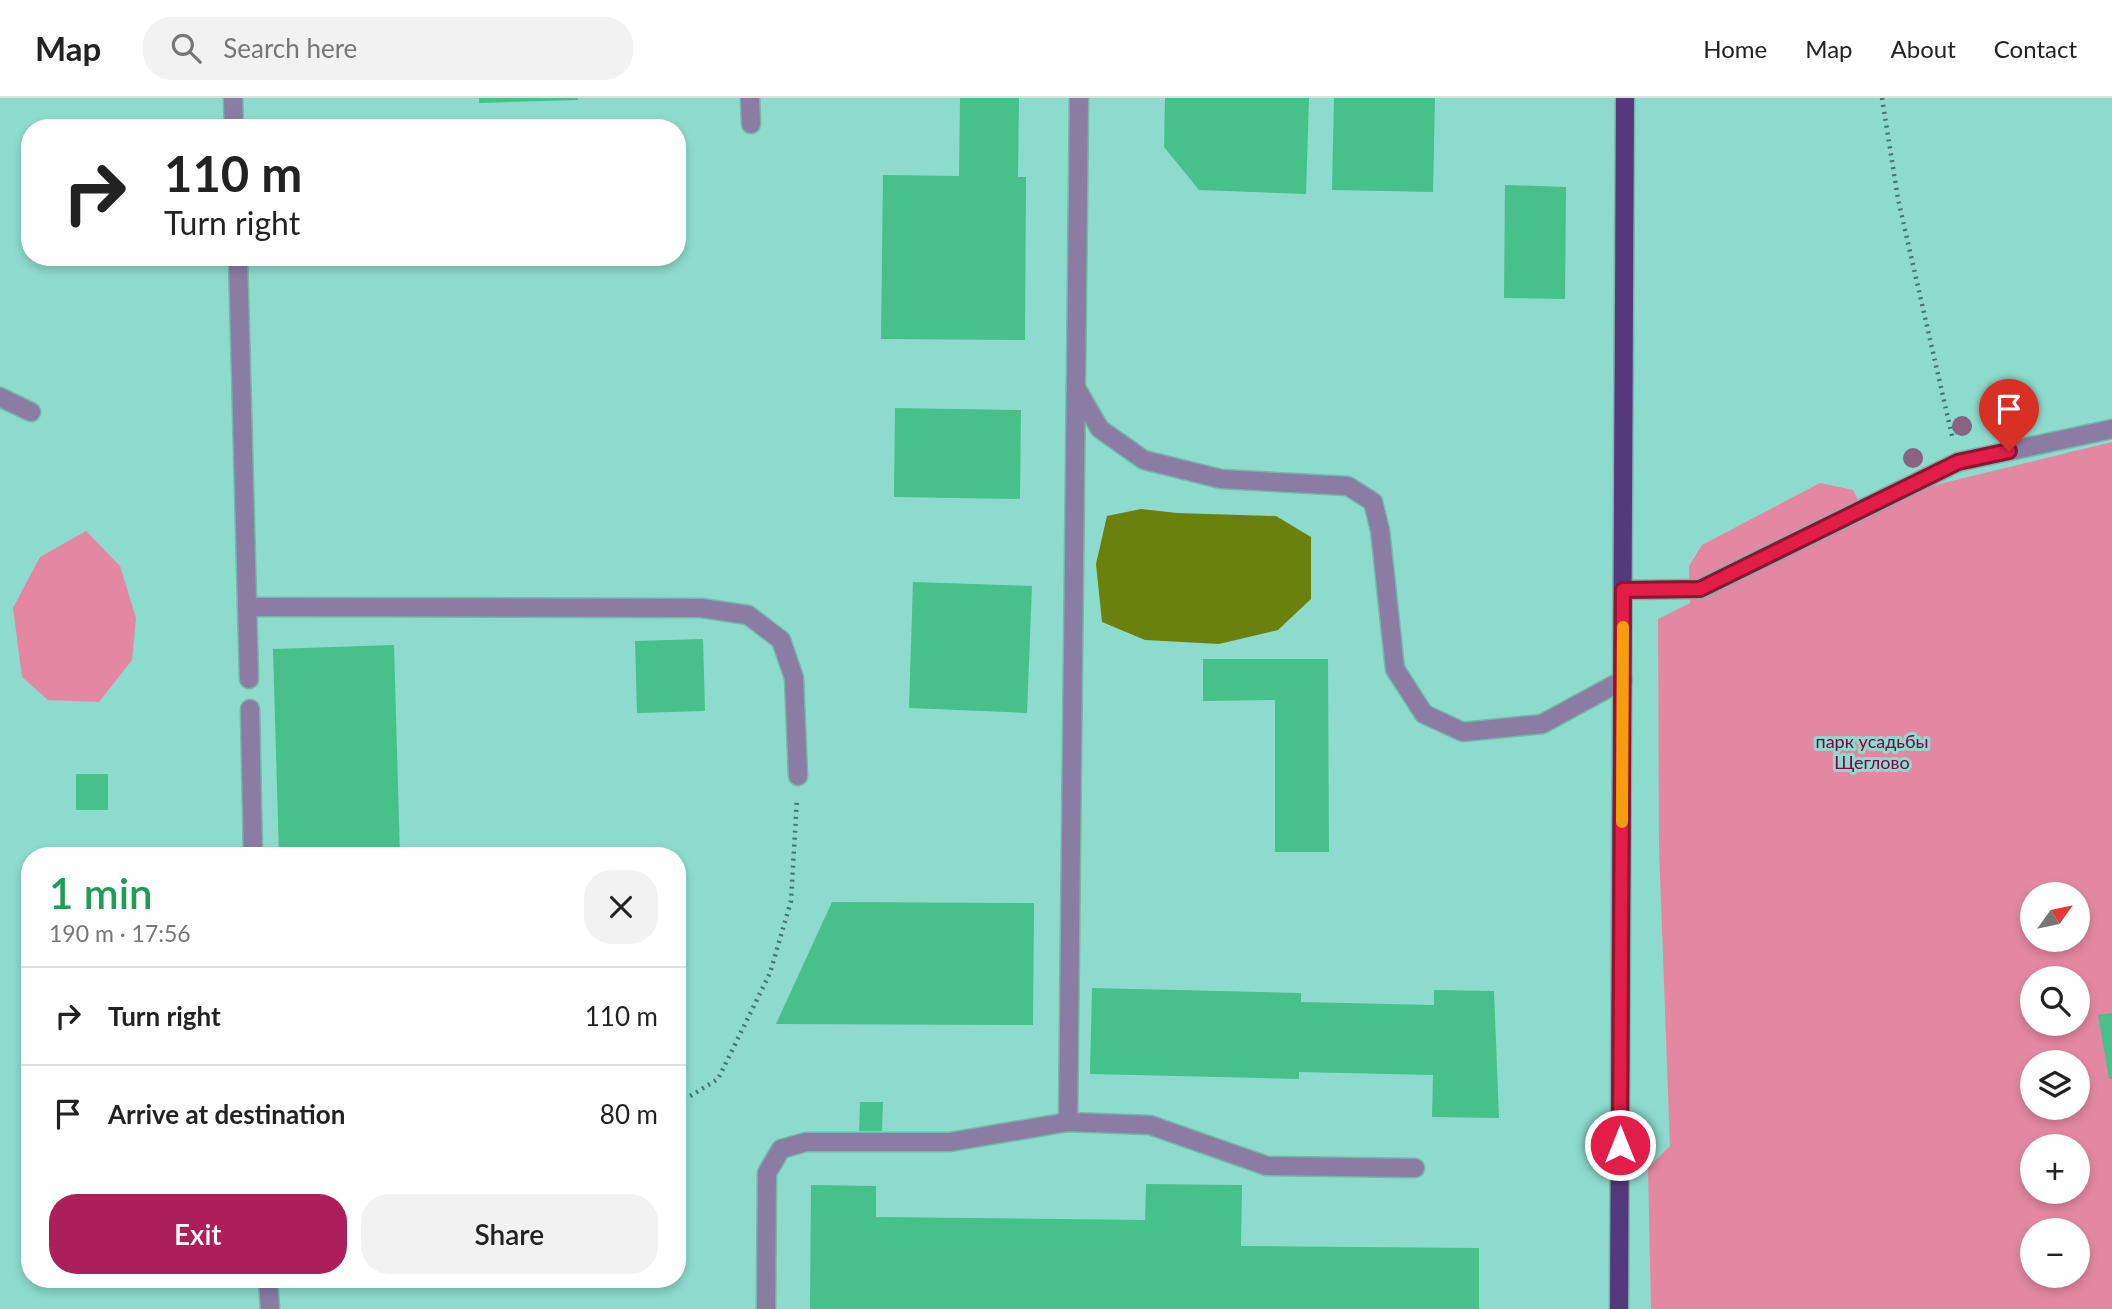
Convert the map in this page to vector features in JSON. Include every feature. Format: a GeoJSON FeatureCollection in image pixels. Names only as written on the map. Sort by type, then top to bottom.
{"type":"FeatureCollection","features":[{"type":"Feature","properties":{"kind":"main road"},"geometry":{"type":"LineString","coordinates":[[1619,1309],[1625,98]]}},
{"type":"Feature","properties":{"kind":"lane"},"geometry":{"type":"LineString","coordinates":[[233,98],[234,119]]}},
{"type":"Feature","properties":{"kind":"lane"},"geometry":{"type":"LineString","coordinates":[[750,98],[751,124]]}},
{"type":"Feature","properties":{"kind":"lane"},"geometry":{"type":"LineString","coordinates":[[1068,1122],[1079,98]]}},
{"type":"Feature","properties":{"kind":"lane"},"geometry":{"type":"LineString","coordinates":[[238,266],[249,679]]}},
{"type":"Feature","properties":{"kind":"lane"},"geometry":{"type":"LineString","coordinates":[[1075,386],[1100,429],[1144,460],[1221,479],[1348,486],[1373,502],[1380,530],[1395,669],[1424,714],[1463,732],[1542,724],[1623,680]]}},
{"type":"Feature","properties":{"kind":"lane"},"geometry":{"type":"LineString","coordinates":[[0,397],[31,412]]}},
{"type":"Feature","properties":{"kind":"lane"},"geometry":{"type":"LineString","coordinates":[[1623,590],[1700,589],[1958,462],[2112,429]]}},
{"type":"Feature","properties":{"kind":"lane"},"geometry":{"type":"LineString","coordinates":[[247,607],[701,608],[748,615],[781,640],[794,678],[798,776]]}},
{"type":"Feature","properties":{"kind":"lane"},"geometry":{"type":"LineString","coordinates":[[250,709],[253,847]]}},
{"type":"Feature","properties":{"kind":"lane"},"geometry":{"type":"LineString","coordinates":[[766,1309],[767,1173],[781,1149],[806,1142],[950,1142],[1068,1122],[1150,1125],[1266,1166],[1415,1168]]}},
{"type":"Feature","properties":{"kind":"lane"},"geometry":{"type":"LineString","coordinates":[[269,1288],[270,1309]]}},
{"type":"Feature","properties":{"kind":"path"},"geometry":{"type":"LineString","coordinates":[[1882,98],[1898,199],[1958,462]]}},
{"type":"Feature","properties":{"kind":"path"},"geometry":{"type":"LineString","coordinates":[[686,1098],[718,1079],[770,973],[791,901],[798,776]]}},
{"type":"Feature","properties":{"kind":"green space","name":"парк усадьбы Щеглово"},"geometry":{"type":"Polygon","coordinates":[[[2112,442],[2112,1309],[1651,1309],[1648,1168],[1670,1146],[1659,848],[1658,619],[1690,603],[1689,566],[1702,545],[1820,483],[1853,490],[1866,515],[1923,488],[2112,442]]]}},
{"type":"Feature","properties":{"kind":"green space"},"geometry":{"type":"Polygon","coordinates":[[[86,531],[120,566],[136,618],[132,660],[99,702],[48,700],[22,677],[13,608],[40,557],[86,531]]]}},
{"type":"Feature","properties":{"kind":"shaded area"},"geometry":{"type":"Polygon","coordinates":[[[1141,509],[1177,513],[1276,516],[1311,537],[1311,599],[1278,630],[1219,644],[1145,640],[1102,622],[1096,564],[1107,516],[1141,509]]]}},
{"type":"Feature","properties":{"kind":"building"},"geometry":{"type":"Polygon","coordinates":[[[479,98],[578,98],[578,100],[479,103],[479,98]]]}},
{"type":"Feature","properties":{"kind":"building"},"geometry":{"type":"Polygon","coordinates":[[[960,98],[1019,98],[1018,177],[1026,177],[1025,340],[881,339],[883,175],[959,176],[960,98]]]}},
{"type":"Feature","properties":{"kind":"building"},"geometry":{"type":"Polygon","coordinates":[[[1165,98],[1309,98],[1306,194],[1199,190],[1164,147],[1165,98]]]}},
{"type":"Feature","properties":{"kind":"building"},"geometry":{"type":"Polygon","coordinates":[[[1334,98],[1435,98],[1433,192],[1332,190],[1334,98]]]}},
{"type":"Feature","properties":{"kind":"building"},"geometry":{"type":"Polygon","coordinates":[[[1505,185],[1566,187],[1565,299],[1504,298],[1505,185]]]}},
{"type":"Feature","properties":{"kind":"building"},"geometry":{"type":"Polygon","coordinates":[[[895,408],[1021,410],[1020,499],[894,497],[895,408]]]}},
{"type":"Feature","properties":{"kind":"building"},"geometry":{"type":"Polygon","coordinates":[[[913,582],[1032,586],[1027,713],[909,708],[913,582]]]}},
{"type":"Feature","properties":{"kind":"building"},"geometry":{"type":"Polygon","coordinates":[[[703,639],[705,711],[637,713],[635,641],[703,639]]]}},
{"type":"Feature","properties":{"kind":"building"},"geometry":{"type":"Polygon","coordinates":[[[394,645],[400,847],[279,847],[273,649],[394,645]]]}},
{"type":"Feature","properties":{"kind":"building"},"geometry":{"type":"Polygon","coordinates":[[[1203,659],[1328,659],[1329,852],[1275,852],[1275,700],[1203,701],[1203,659]]]}},
{"type":"Feature","properties":{"kind":"building"},"geometry":{"type":"Polygon","coordinates":[[[76,774],[108,774],[108,810],[76,810],[76,774]]]}},
{"type":"Feature","properties":{"kind":"building"},"geometry":{"type":"Polygon","coordinates":[[[832,902],[1034,903],[1033,1025],[776,1024],[832,902]]]}},
{"type":"Feature","properties":{"kind":"building"},"geometry":{"type":"Polygon","coordinates":[[[1092,988],[1301,993],[1301,1002],[1434,1005],[1434,990],[1494,991],[1499,1118],[1432,1117],[1433,1075],[1299,1072],[1299,1079],[1090,1074],[1092,988]]]}},
{"type":"Feature","properties":{"kind":"building"},"geometry":{"type":"Polygon","coordinates":[[[2112,1013],[2112,1079],[2109,1079],[2098,1015],[2112,1013]]]}},
{"type":"Feature","properties":{"kind":"building"},"geometry":{"type":"Polygon","coordinates":[[[860,1102],[883,1102],[882,1131],[859,1131],[860,1102]]]}},
{"type":"Feature","properties":{"kind":"building"},"geometry":{"type":"Polygon","coordinates":[[[1146,1184],[1242,1185],[1241,1246],[1479,1248],[1479,1309],[810,1309],[811,1185],[876,1186],[876,1217],[1145,1220],[1146,1184]]]}},
{"type":"Feature","properties":{"kind":"slow traffic"},"geometry":{"type":"LineString","coordinates":[[1622,822],[1623,627]]}},
{"type":"Feature","properties":{"kind":"route"},"geometry":{"type":"LineString","coordinates":[[1620,1145],[1623,590],[1700,589],[1958,462],[2009,451]]}}]}
